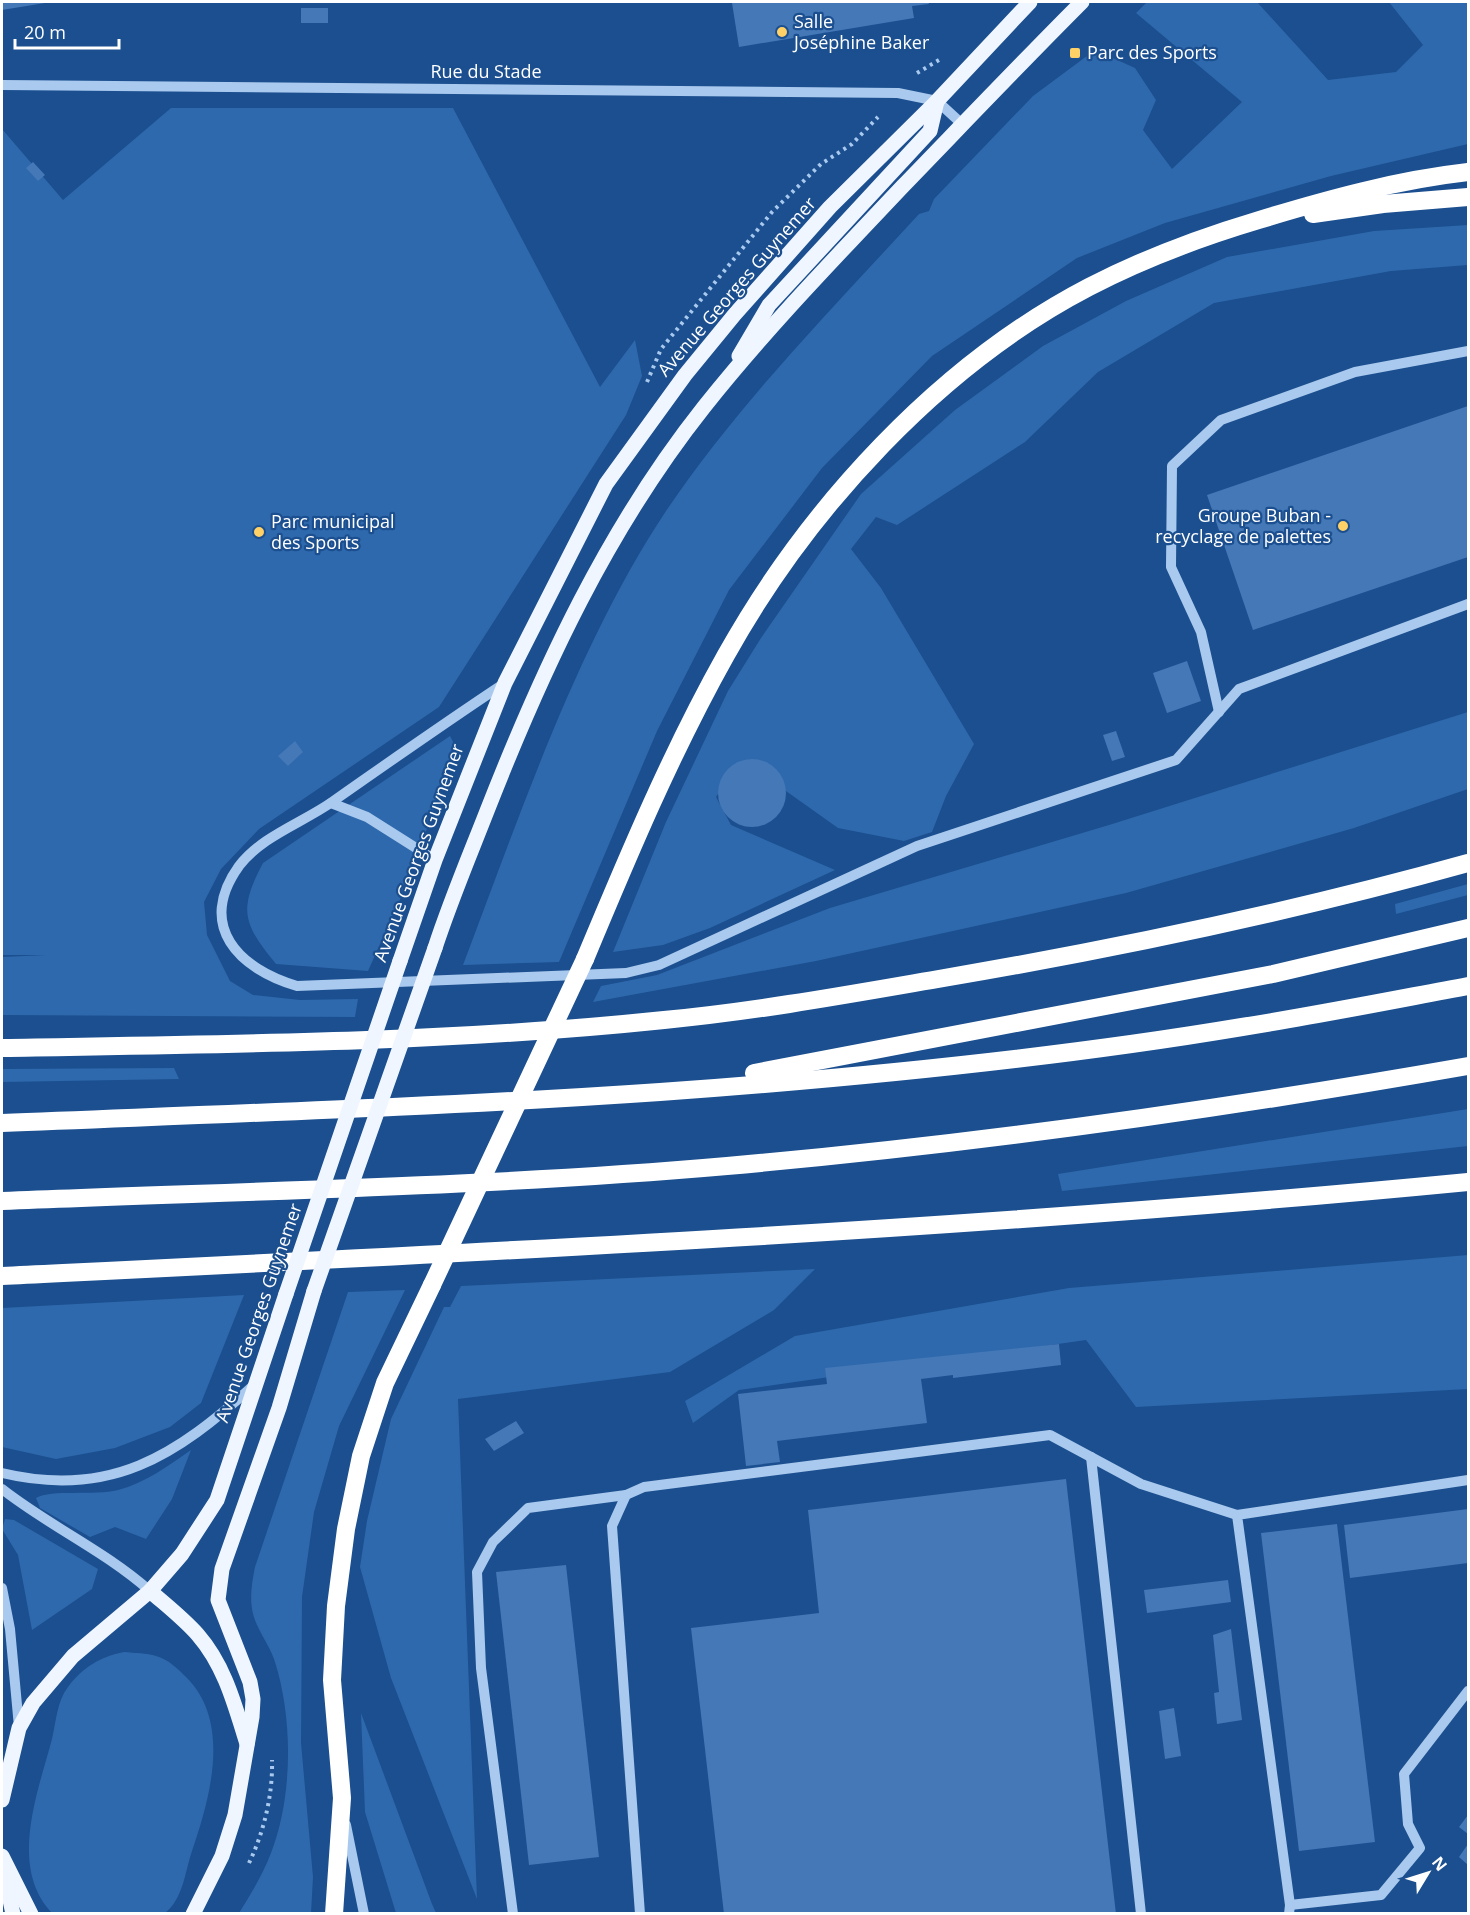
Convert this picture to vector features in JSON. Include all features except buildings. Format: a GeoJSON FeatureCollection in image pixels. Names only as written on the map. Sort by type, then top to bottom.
{"type":"FeatureCollection","features":[{"type":"Feature","properties":{"kind":"highway"},"geometry":{"type":"LineString","coordinates":[[334,1914],[342,1798],[332,1680],[336,1606],[346,1529],[361,1456],[386,1383],[585,959],[637,834],[728,652],[802,542],[842,490],[921,406],[1000,344],[1045,313],[1116,273],[1228,229],[1381,186],[1468,172]]}},
{"type":"Feature","properties":{"kind":"highway"},"geometry":{"type":"LineString","coordinates":[[1228,229],[1383,204],[1468,196]]}},
{"type":"Feature","properties":{"kind":"highway"},"geometry":{"type":"LineString","coordinates":[[2,1048],[472,1035],[665,1020],[825,999],[1149,940],[1468,863]]}},
{"type":"Feature","properties":{"kind":"highway"},"geometry":{"type":"LineString","coordinates":[[664,1091],[1273,974],[1468,928]]}},
{"type":"Feature","properties":{"kind":"highway"},"geometry":{"type":"LineString","coordinates":[[2,1123],[440,1106],[664,1091],[1010,1058],[1170,1038],[1468,986]]}},
{"type":"Feature","properties":{"kind":"highway"},"geometry":{"type":"LineString","coordinates":[[2,1201],[516,1180],[727,1166],[1002,1137],[1163,1116],[1468,1066]]}},
{"type":"Feature","properties":{"kind":"highway"},"geometry":{"type":"LineString","coordinates":[[2,1276],[701,1240],[1025,1219],[1468,1182]]}},
{"type":"Feature","properties":{"kind":"main road","name":"Avenue Georges Guynemer"},"geometry":{"type":"LineString","coordinates":[[2,1800],[19,1728],[40,1694],[73,1656],[150,1591],[182,1554],[217,1500],[226,1479],[254,1385],[435,860],[505,683],[606,484],[684,375],[735,314],[830,207],[937,101],[1030,2]]}},
{"type":"Feature","properties":{"kind":"main road"},"geometry":{"type":"LineString","coordinates":[[193,1914],[222,1856],[234,1815],[248,1747],[254,1699],[245,1664],[222,1615],[218,1600],[222,1569],[298,1349],[314,1291],[435,948],[502,772],[552,656],[588,584],[647,488],[718,392],[791,303],[961,123],[1082,2]]}},
{"type":"Feature","properties":{"kind":"main road"},"geometry":{"type":"LineString","coordinates":[[718,392],[769,305],[930,131],[937,101]]}},
{"type":"Feature","properties":{"kind":"main road"},"geometry":{"type":"LineString","coordinates":[[150,1591],[197,1634],[211,1652],[223,1674],[248,1747]]}},
{"type":"Feature","properties":{"kind":"main road"},"geometry":{"type":"LineString","coordinates":[[2,1857],[13,1914]]}},
{"type":"Feature","properties":{"kind":"main road"},"geometry":{"type":"LineString","coordinates":[[2,1857],[31,1914]]}},
{"type":"Feature","properties":{"kind":"street","name":"Rue du Stade"},"geometry":{"type":"LineString","coordinates":[[2,85],[898,93],[937,101]]}},
{"type":"Feature","properties":{"kind":"street"},"geometry":{"type":"LineString","coordinates":[[937,101],[961,123]]}},
{"type":"Feature","properties":{"kind":"street"},"geometry":{"type":"LineString","coordinates":[[1219,712],[1201,632],[1172,567],[1172,466],[1221,420],[1355,372],[1468,351]]}},
{"type":"Feature","properties":{"kind":"street"},"geometry":{"type":"LineString","coordinates":[[505,683],[331,803],[253,851],[239,867],[228,889],[222,912],[227,940],[245,962],[273,979],[297,986],[626,973],[659,964],[917,846],[1176,760],[1239,689],[1468,604]]}},
{"type":"Feature","properties":{"kind":"street"},"geometry":{"type":"LineString","coordinates":[[331,803],[367,817],[435,860]]}},
{"type":"Feature","properties":{"kind":"street"},"geometry":{"type":"LineString","coordinates":[[2,1473],[48,1481],[103,1478],[128,1470],[153,1460],[182,1442],[223,1413],[254,1385]]}},
{"type":"Feature","properties":{"kind":"street"},"geometry":{"type":"LineString","coordinates":[[513,1914],[481,1668],[477,1572],[493,1542],[528,1509],[626,1495],[644,1487],[1050,1435],[1141,1484],[1237,1515],[1468,1480]]}},
{"type":"Feature","properties":{"kind":"street"},"geometry":{"type":"LineString","coordinates":[[1091,1457],[1141,1914]]}},
{"type":"Feature","properties":{"kind":"street"},"geometry":{"type":"LineString","coordinates":[[2,1489],[29,1510],[127,1571],[150,1591]]}},
{"type":"Feature","properties":{"kind":"street"},"geometry":{"type":"LineString","coordinates":[[626,1495],[612,1526],[640,1914]]}},
{"type":"Feature","properties":{"kind":"street"},"geometry":{"type":"LineString","coordinates":[[1237,1515],[1290,1909],[1381,1895],[1420,1848],[1408,1824],[1404,1774],[1468,1691]]}},
{"type":"Feature","properties":{"kind":"street"},"geometry":{"type":"LineString","coordinates":[[2,1588],[10,1629],[19,1728]]}},
{"type":"Feature","properties":{"kind":"street"},"geometry":{"type":"LineString","coordinates":[[342,1798],[354,1875],[364,1914]]}},
{"type":"Feature","properties":{"kind":"shaded area"},"geometry":{"type":"Polygon","coordinates":[[[1147,2],[1257,2],[1328,80],[1396,72],[1423,45],[1389,2],[1468,2],[1468,144],[1331,176],[1165,223],[1077,258],[932,356],[822,468],[729,590],[657,731],[559,962],[463,965],[552,732],[605,617],[634,563],[694,471],[755,395],[820,322],[919,214],[929,211],[934,199],[1033,96],[1095,50],[1135,68],[1156,100],[1143,130],[1172,169],[1242,102],[1136,13],[1147,2]]]}},
{"type":"Feature","properties":{"kind":"shaded area","name":"Parc municipal des Sports"},"geometry":{"type":"Polygon","coordinates":[[[171,108],[453,108],[600,387],[635,340],[642,376],[626,415],[439,707],[259,829],[221,869],[204,902],[207,935],[230,981],[253,995],[300,1000],[358,999],[355,1017],[2,1015],[2,957],[46,955],[2,955],[2,129],[63,200],[171,108]]]}},
{"type":"Feature","properties":{"kind":"shaded area"},"geometry":{"type":"Polygon","coordinates":[[[1468,225],[1468,265],[1391,271],[1214,303],[1098,372],[1025,442],[897,525],[876,517],[851,549],[881,588],[974,744],[946,796],[932,832],[904,841],[838,828],[755,769],[733,772],[716,797],[731,825],[835,870],[710,928],[663,945],[613,952],[666,822],[728,691],[761,638],[861,494],[955,410],[1043,346],[1126,301],[1227,257],[1374,231],[1468,225]]]}},
{"type":"Feature","properties":{"kind":"shaded area"},"geometry":{"type":"Polygon","coordinates":[[[1468,712],[1468,789],[1354,828],[1126,893],[816,961],[593,1002],[601,986],[657,975],[830,908],[1109,825],[1468,712]]]}},
{"type":"Feature","properties":{"kind":"shaded area"},"geometry":{"type":"Polygon","coordinates":[[[450,736],[457,749],[402,895],[368,971],[276,964],[257,938],[248,916],[247,905],[250,893],[263,863],[450,736]]]}},
{"type":"Feature","properties":{"kind":"shaded area"},"geometry":{"type":"Polygon","coordinates":[[[1468,884],[1468,895],[1396,914],[1395,904],[1468,884]]]}},
{"type":"Feature","properties":{"kind":"shaded area"},"geometry":{"type":"Polygon","coordinates":[[[174,1068],[179,1079],[2,1082],[2,1069],[174,1068]]]}},
{"type":"Feature","properties":{"kind":"shaded area"},"geometry":{"type":"Polygon","coordinates":[[[1468,1109],[1468,1146],[1062,1191],[1058,1174],[1468,1109]]]}},
{"type":"Feature","properties":{"kind":"shaded area"},"geometry":{"type":"Polygon","coordinates":[[[1468,1255],[1468,1389],[1136,1407],[1086,1340],[739,1390],[693,1423],[685,1401],[795,1336],[1069,1288],[1468,1255]]]}},
{"type":"Feature","properties":{"kind":"shaded area"},"geometry":{"type":"Polygon","coordinates":[[[815,1269],[774,1310],[670,1372],[458,1399],[477,1899],[391,1678],[360,1567],[367,1521],[391,1419],[444,1307],[450,1307],[461,1286],[815,1269]]]}},
{"type":"Feature","properties":{"kind":"shaded area"},"geometry":{"type":"Polygon","coordinates":[[[405,1290],[339,1426],[314,1512],[302,1597],[301,1743],[313,1877],[311,1913],[239,1913],[271,1853],[278,1831],[287,1783],[287,1732],[281,1684],[273,1657],[252,1611],[255,1567],[348,1292],[405,1290]]]}},
{"type":"Feature","properties":{"kind":"shaded area"},"geometry":{"type":"Polygon","coordinates":[[[244,1295],[201,1403],[170,1427],[115,1448],[56,1459],[2,1447],[2,1308],[244,1295]]]}},
{"type":"Feature","properties":{"kind":"shaded area"},"geometry":{"type":"Polygon","coordinates":[[[191,1450],[172,1499],[146,1539],[115,1527],[90,1537],[40,1508],[36,1498],[52,1494],[108,1492],[128,1487],[156,1473],[191,1450]]]}},
{"type":"Feature","properties":{"kind":"shaded area"},"geometry":{"type":"Polygon","coordinates":[[[5,1519],[14,1520],[98,1569],[92,1589],[32,1630],[18,1555],[2,1529],[5,1519]]]}},
{"type":"Feature","properties":{"kind":"shaded area"},"geometry":{"type":"Polygon","coordinates":[[[124,1652],[149,1654],[165,1659],[186,1677],[200,1695],[209,1716],[213,1738],[213,1761],[205,1808],[180,1893],[165,1913],[52,1913],[39,1894],[31,1874],[29,1852],[34,1805],[59,1705],[68,1687],[86,1668],[107,1657],[124,1652]]]}},
{"type":"Feature","properties":{"kind":"shaded area"},"geometry":{"type":"Polygon","coordinates":[[[361,1713],[436,1913],[396,1913],[365,1812],[361,1713]]]}},
{"type":"Feature","properties":{"kind":"place","name":"Salle Joséphine Baker"},"geometry":{"type":"Point","coordinates":[782,32]}},
{"type":"Feature","properties":{"kind":"place","name":"Parc des Sports"},"geometry":{"type":"Point","coordinates":[1075,53]}},
{"type":"Feature","properties":{"kind":"place","name":"Groupe Buban - recyclage de palettes"},"geometry":{"type":"Point","coordinates":[1343,526]}},
{"type":"Feature","properties":{"kind":"place","name":"Parc municipal des Sports"},"geometry":{"type":"Point","coordinates":[259,532]}}]}
